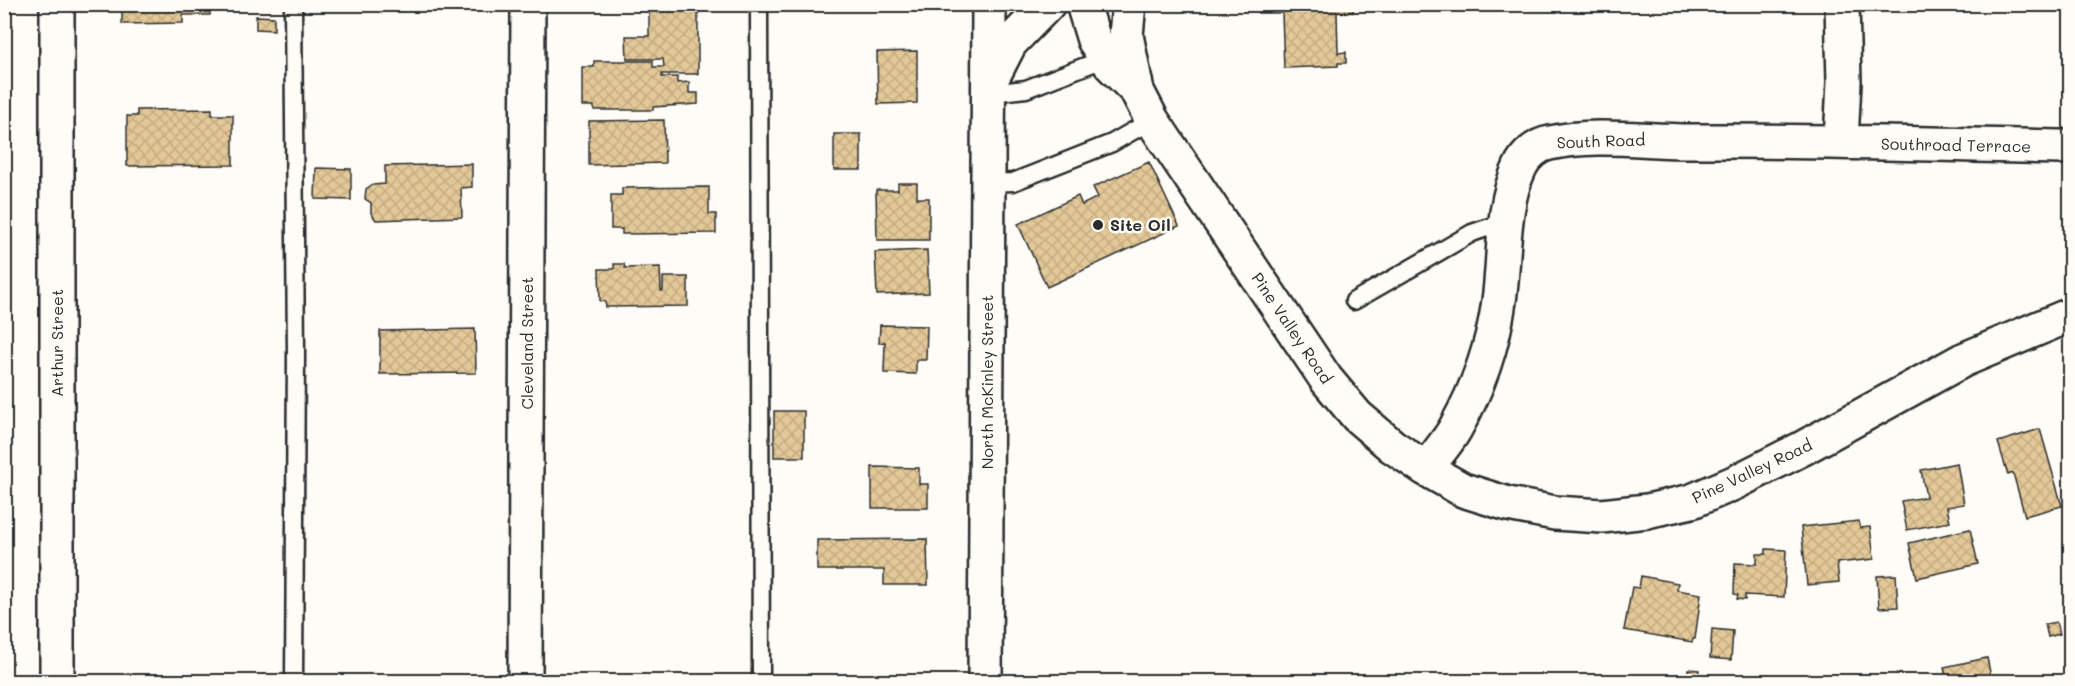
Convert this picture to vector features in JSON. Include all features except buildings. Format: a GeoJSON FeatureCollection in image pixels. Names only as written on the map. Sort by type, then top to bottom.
{"type":"FeatureCollection","features":[{"type":"Feature","properties":{"kind":"street","name":"Arthur Street"},"geometry":{"type":"LineString","coordinates":[[57,4],[57,681]]}},
{"type":"Feature","properties":{"kind":"street","name":"Cleveland Street"},"geometry":{"type":"LineString","coordinates":[[525,681],[528,4]]}},
{"type":"Feature","properties":{"kind":"street","name":"North McKinley Street"},"geometry":{"type":"LineString","coordinates":[[985,681],[989,4]]}},
{"type":"Feature","properties":{"kind":"street"},"geometry":{"type":"LineString","coordinates":[[990,87],[1010,43],[1048,4]]}},
{"type":"Feature","properties":{"kind":"street"},"geometry":{"type":"LineString","coordinates":[[1083,4],[1094,40],[1106,58],[1137,91]]}},
{"type":"Feature","properties":{"kind":"street"},"geometry":{"type":"LineString","coordinates":[[1129,4],[1126,35],[1137,91]]}},
{"type":"Feature","properties":{"kind":"street"},"geometry":{"type":"LineString","coordinates":[[1841,141],[1844,82],[1842,4]]}},
{"type":"Feature","properties":{"kind":"street","name":"Pine Valley Road"},"geometry":{"type":"LineString","coordinates":[[1137,91],[1152,120],[1326,379],[1357,416],[1392,446],[1426,470],[1463,490],[1508,504],[1555,513],[1602,516],[1647,511],[1692,501],[1734,483],[1803,448],[1963,360],[2070,315]]}},
{"type":"Feature","properties":{"kind":"street","name":"South Road"},"geometry":{"type":"LineString","coordinates":[[1426,470],[1454,431],[1473,392],[1489,350],[1499,302],[1509,203],[1515,180],[1525,157],[1542,145],[1552,142],[1602,138],[1680,141],[1841,141]]}},
{"type":"Feature","properties":{"kind":"street","name":"Southroad Terrace"},"geometry":{"type":"LineString","coordinates":[[1841,141],[1876,144],[2070,147]]}},
{"type":"Feature","properties":{"kind":"lane"},"geometry":{"type":"LineString","coordinates":[[293,4],[296,353],[294,681]]}},
{"type":"Feature","properties":{"kind":"lane"},"geometry":{"type":"LineString","coordinates":[[759,4],[761,681]]}},
{"type":"Feature","properties":{"kind":"lane"},"geometry":{"type":"LineString","coordinates":[[990,87],[1026,89],[1106,58]]}},
{"type":"Feature","properties":{"kind":"lane"},"geometry":{"type":"LineString","coordinates":[[989,183],[1013,182],[1112,143],[1152,120]]}},
{"type":"Feature","properties":{"kind":"lane"},"geometry":{"type":"LineString","coordinates":[[1354,301],[1472,232],[1507,221]]}},
{"type":"Feature","properties":{"kind":"place","name":"Site Oil"},"geometry":{"type":"Point","coordinates":[1098,225]}}]}
